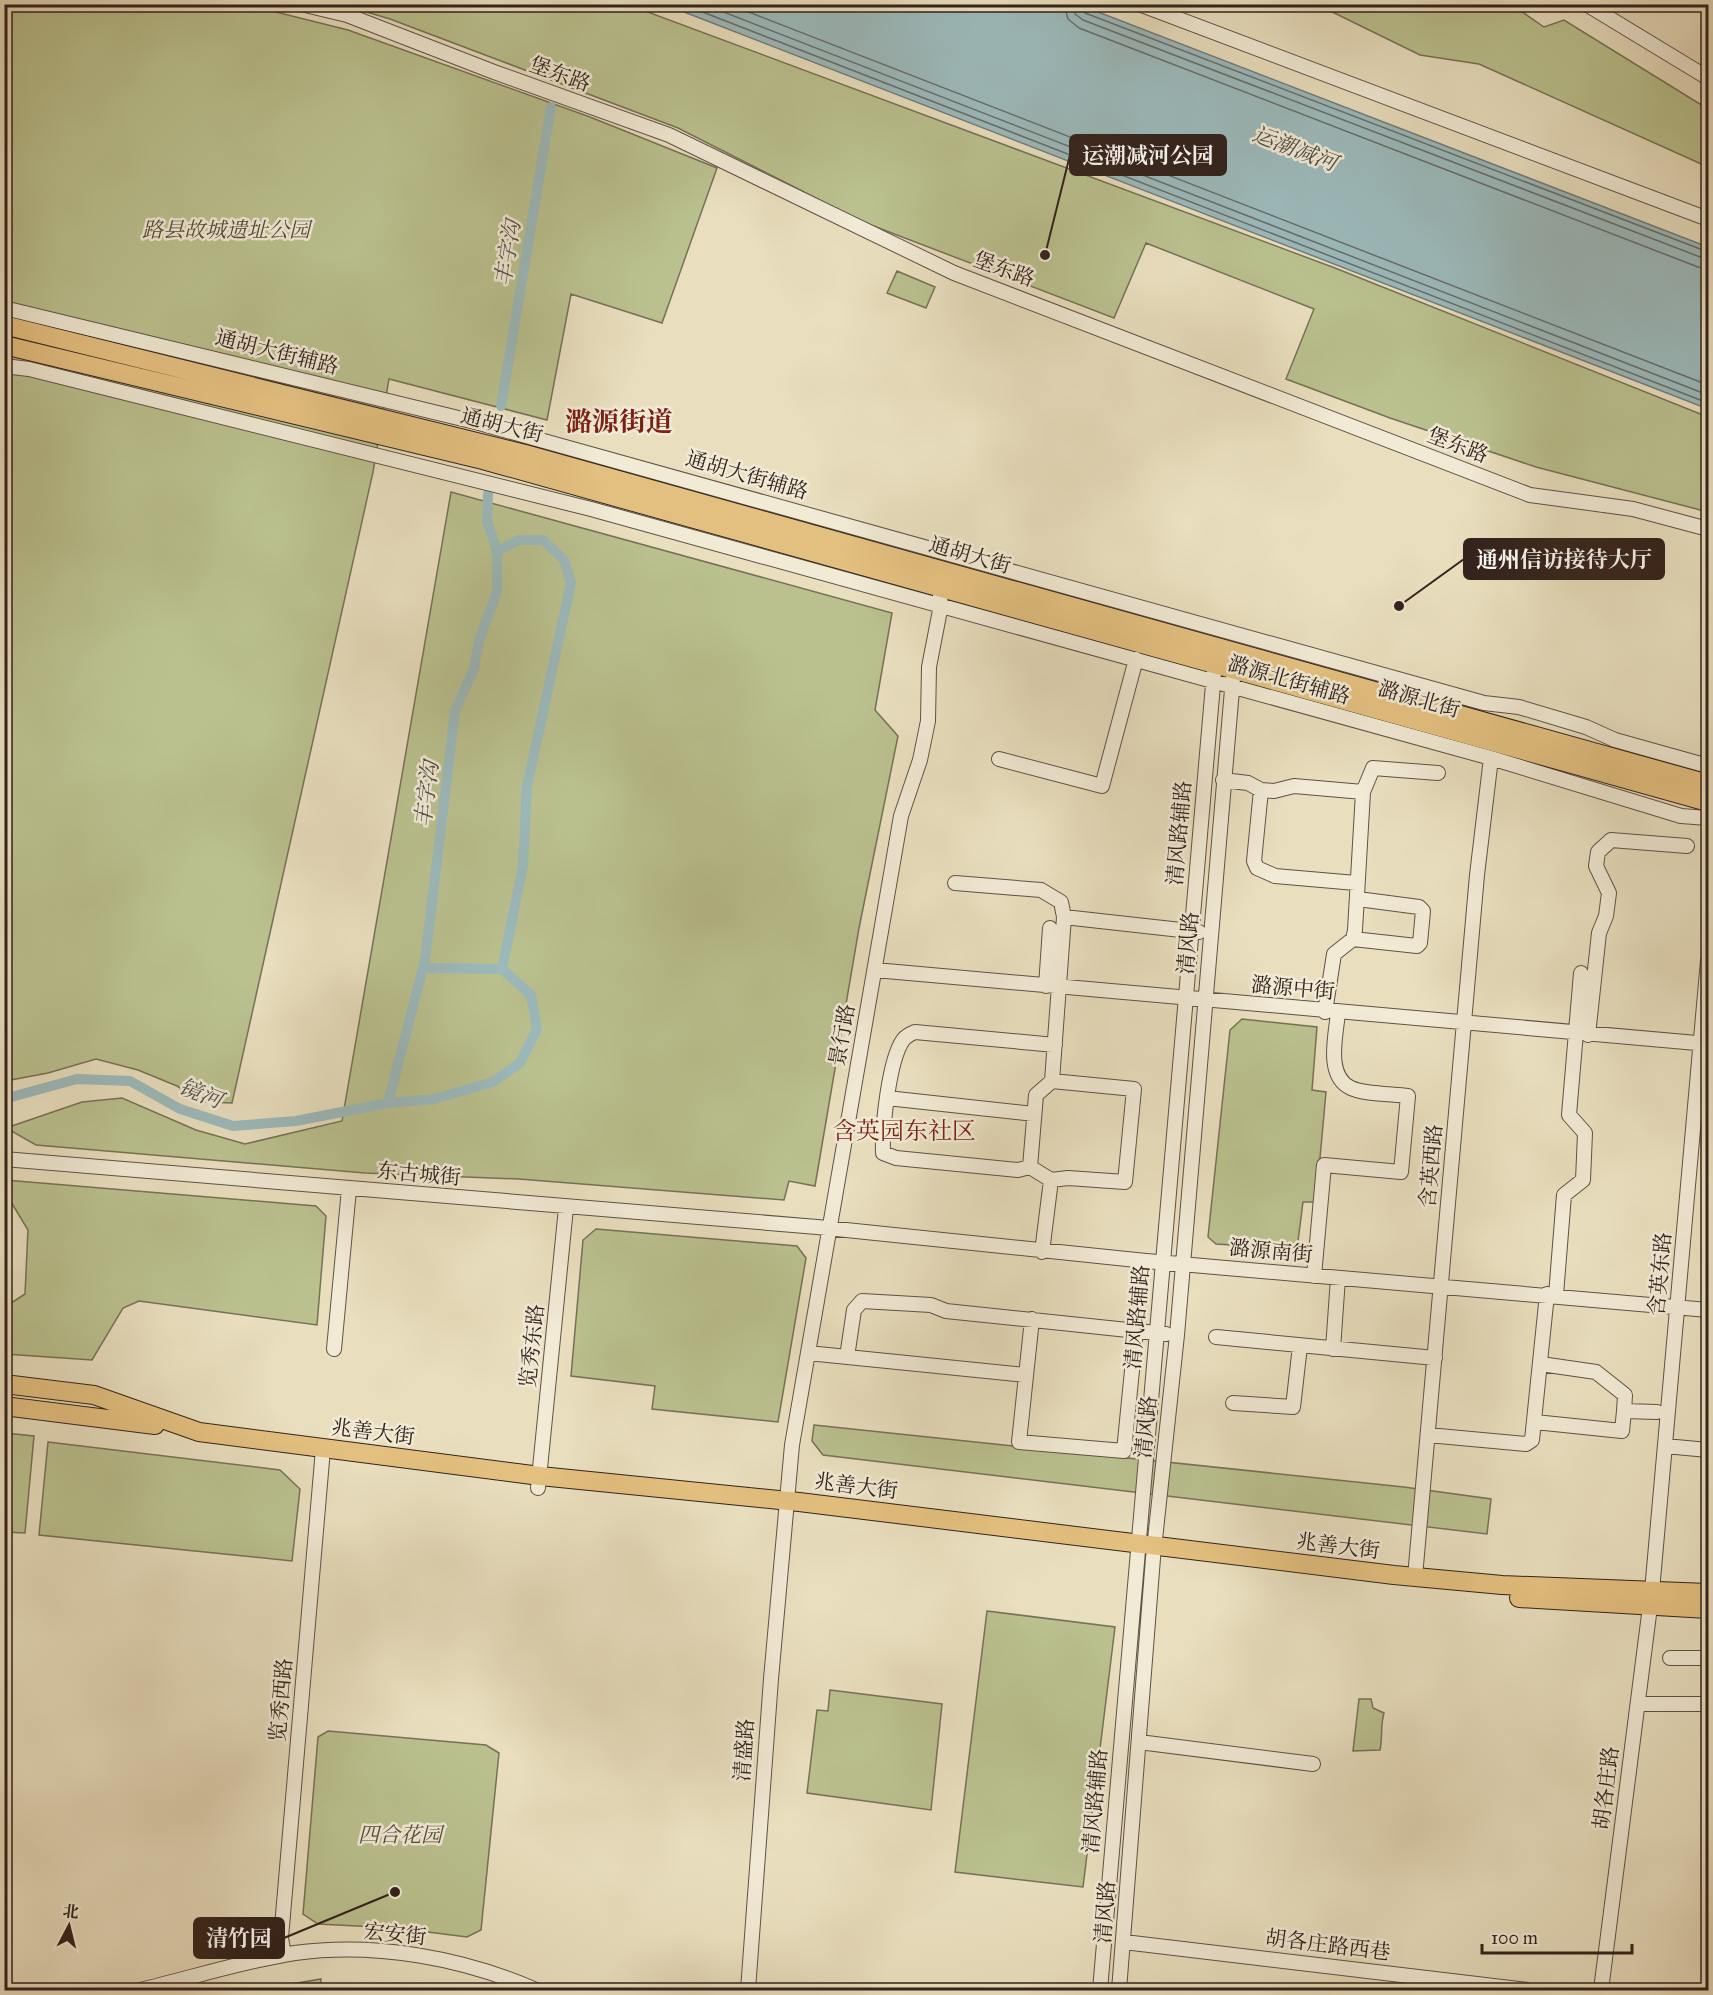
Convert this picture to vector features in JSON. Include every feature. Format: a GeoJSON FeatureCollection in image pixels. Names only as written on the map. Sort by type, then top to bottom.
{"type":"FeatureCollection","features":[{"type":"Feature","properties":{"kind":"main road","name":"通胡大街"},"geometry":{"type":"LineString","coordinates":[[4,325],[515,451],[1122,621]]}},
{"type":"Feature","properties":{"kind":"main road","name":"通胡大街"},"geometry":{"type":"LineString","coordinates":[[4,345],[483,460],[940,596],[1122,621]]}},
{"type":"Feature","properties":{"kind":"main road","name":"潞源北街"},"geometry":{"type":"LineString","coordinates":[[1122,621],[1215,664],[1708,802]]}},
{"type":"Feature","properties":{"kind":"main road","name":"潞源北街"},"geometry":{"type":"LineString","coordinates":[[1234,669],[1708,784]]}},
{"type":"Feature","properties":{"kind":"main road","name":"兆善大街"},"geometry":{"type":"LineString","coordinates":[[4,1384],[94,1395],[199,1432],[323,1454]]}},
{"type":"Feature","properties":{"kind":"main road","name":"兆善大街"},"geometry":{"type":"LineString","coordinates":[[4,1406],[155,1425],[185,1440],[323,1454],[539,1482],[788,1507],[1504,1597],[1651,1598],[1708,1593]]}},
{"type":"Feature","properties":{"kind":"main road","name":"兆善大街"},"geometry":{"type":"LineString","coordinates":[[1146,1551],[1651,1598],[1708,1609]]}},
{"type":"Feature","properties":{"kind":"street","name":"堡东路"},"geometry":{"type":"LineString","coordinates":[[300,4],[347,15],[494,72],[669,135],[954,273],[1519,491],[1530,495],[1633,509],[1708,529]]}},
{"type":"Feature","properties":{"kind":"street"},"geometry":{"type":"LineString","coordinates":[[1139,4],[1708,219]]}},
{"type":"Feature","properties":{"kind":"street"},"geometry":{"type":"LineString","coordinates":[[1586,4],[1708,78]]}},
{"type":"Feature","properties":{"kind":"street","name":"通胡大街辅路"},"geometry":{"type":"LineString","coordinates":[[4,308],[479,423],[1122,621]]}},
{"type":"Feature","properties":{"kind":"street"},"geometry":{"type":"LineString","coordinates":[[4,366],[29,369],[471,477],[940,596]]}},
{"type":"Feature","properties":{"kind":"street","name":"景行路"},"geometry":{"type":"LineString","coordinates":[[788,1507],[792,1444],[901,816],[920,760],[928,721],[929,667],[940,596],[936,568]]}},
{"type":"Feature","properties":{"kind":"street","name":"潞源北街辅路"},"geometry":{"type":"LineString","coordinates":[[940,596],[1067,639],[1136,659],[1215,664],[1234,669],[1491,758],[1670,813],[1708,818]]}},
{"type":"Feature","properties":{"kind":"street","name":"潞源北街辅路"},"geometry":{"type":"LineString","coordinates":[[1122,621],[1484,703],[1519,707],[1586,727],[1615,740],[1708,766]]}},
{"type":"Feature","properties":{"kind":"street"},"geometry":{"type":"LineString","coordinates":[[999,759],[1102,786],[1136,659]]}},
{"type":"Feature","properties":{"kind":"street","name":"清风路辅路"},"geometry":{"type":"LineString","coordinates":[[1100,1990],[1146,1551],[1157,1333],[1215,664]]}},
{"type":"Feature","properties":{"kind":"street","name":"清风路"},"geometry":{"type":"LineString","coordinates":[[1119,1990],[1138,1742],[1146,1551],[1177,1335],[1203,1001],[1234,669]]}},
{"type":"Feature","properties":{"kind":"street","name":"含英西路"},"geometry":{"type":"LineString","coordinates":[[1415,1577],[1464,1024],[1491,758]]}},
{"type":"Feature","properties":{"kind":"street"},"geometry":{"type":"LineString","coordinates":[[1353,939],[1358,899],[1356,883],[1363,792],[1373,768],[1438,773]]}},
{"type":"Feature","properties":{"kind":"street"},"geometry":{"type":"LineString","coordinates":[[1223,780],[1248,783],[1261,790],[1274,791],[1294,786],[1363,792]]}},
{"type":"Feature","properties":{"kind":"street"},"geometry":{"type":"LineString","coordinates":[[1261,790],[1254,861],[1257,868],[1275,876],[1356,883]]}},
{"type":"Feature","properties":{"kind":"street"},"geometry":{"type":"LineString","coordinates":[[1428,1435],[1526,1444],[1532,1440],[1540,1364],[1552,1295],[1564,1195],[1583,1180],[1585,1133],[1569,1115],[1599,933],[1606,916],[1609,893],[1596,866],[1598,852],[1611,840],[1687,846]]}},
{"type":"Feature","properties":{"kind":"street"},"geometry":{"type":"LineString","coordinates":[[955,883],[1041,890],[1061,902],[1064,917],[1053,987]]}},
{"type":"Feature","properties":{"kind":"street"},"geometry":{"type":"LineString","coordinates":[[1314,1276],[1324,1165],[1401,1172],[1408,1096],[1351,1089],[1336,1071],[1332,1012],[1334,954],[1353,939],[1417,946],[1420,943],[1423,911],[1419,907],[1358,899]]}},
{"type":"Feature","properties":{"kind":"street"},"geometry":{"type":"LineString","coordinates":[[1064,917],[1209,934]]}},
{"type":"Feature","properties":{"kind":"street"},"geometry":{"type":"LineString","coordinates":[[1030,1167],[1036,1095],[1052,1081],[1055,1045],[1050,928]]}},
{"type":"Feature","properties":{"kind":"street","name":"含英东路"},"geometry":{"type":"LineString","coordinates":[[1651,1598],[1705,1044],[1708,960]]}},
{"type":"Feature","properties":{"kind":"street","name":"潞源中街"},"geometry":{"type":"LineString","coordinates":[[875,970],[1705,1044]]}},
{"type":"Feature","properties":{"kind":"street"},"geometry":{"type":"LineString","coordinates":[[1581,973],[1581,1034]]}},
{"type":"Feature","properties":{"kind":"street"},"geometry":{"type":"LineString","coordinates":[[1052,1081],[1134,1089],[1125,1182],[1068,1178],[1051,1180],[1030,1167],[1018,1170],[896,1158],[883,1153],[882,1130],[887,1098],[899,1046],[905,1037],[915,1032],[1055,1045]]}},
{"type":"Feature","properties":{"kind":"street"},"geometry":{"type":"LineString","coordinates":[[887,1098],[1034,1114]]}},
{"type":"Feature","properties":{"kind":"street","name":"东古城街"},"geometry":{"type":"LineString","coordinates":[[7,1159],[830,1229]]}},
{"type":"Feature","properties":{"kind":"street"},"geometry":{"type":"LineString","coordinates":[[1042,1252],[1051,1180]]}},
{"type":"Feature","properties":{"kind":"street"},"geometry":{"type":"LineString","coordinates":[[334,1349],[349,1189]]}},
{"type":"Feature","properties":{"kind":"street","name":"览秀东路"},"geometry":{"type":"LineString","coordinates":[[539,1482],[567,1208]]}},
{"type":"Feature","properties":{"kind":"street","name":"潞源南街"},"geometry":{"type":"LineString","coordinates":[[830,1229],[1042,1252],[1708,1310]]}},
{"type":"Feature","properties":{"kind":"street"},"geometry":{"type":"LineString","coordinates":[[1333,1349],[1338,1278]]}},
{"type":"Feature","properties":{"kind":"street"},"geometry":{"type":"LineString","coordinates":[[847,1358],[854,1310],[862,1301],[931,1305],[946,1311],[1177,1335]]}},
{"type":"Feature","properties":{"kind":"street"},"geometry":{"type":"LineString","coordinates":[[1032,1319],[1019,1442],[1124,1451],[1136,1330]]}},
{"type":"Feature","properties":{"kind":"street"},"geometry":{"type":"LineString","coordinates":[[1216,1337],[1435,1358]]}},
{"type":"Feature","properties":{"kind":"street"},"geometry":{"type":"LineString","coordinates":[[1233,1403],[1293,1407],[1300,1346]]}},
{"type":"Feature","properties":{"kind":"street"},"geometry":{"type":"LineString","coordinates":[[808,1353],[1025,1376]]}},
{"type":"Feature","properties":{"kind":"street"},"geometry":{"type":"LineString","coordinates":[[1535,1422],[1622,1431],[1624,1411],[1625,1395],[1596,1372],[1540,1364]]}},
{"type":"Feature","properties":{"kind":"street"},"geometry":{"type":"LineString","coordinates":[[1624,1411],[1657,1412]]}},
{"type":"Feature","properties":{"kind":"street"},"geometry":{"type":"LineString","coordinates":[[1665,1446],[1708,1450]]}},
{"type":"Feature","properties":{"kind":"street","name":"览秀西路"},"geometry":{"type":"LineString","coordinates":[[284,1955],[281,1938],[323,1454]]}},
{"type":"Feature","properties":{"kind":"street","name":"清盛路"},"geometry":{"type":"LineString","coordinates":[[748,1990],[769,1698],[788,1507]]}},
{"type":"Feature","properties":{"kind":"street","name":"胡各庄路"},"geometry":{"type":"LineString","coordinates":[[1602,1990],[1651,1598]]}},
{"type":"Feature","properties":{"kind":"street"},"geometry":{"type":"LineString","coordinates":[[1670,1658],[1708,1658]]}},
{"type":"Feature","properties":{"kind":"street"},"geometry":{"type":"LineString","coordinates":[[1638,1704],[1708,1704]]}},
{"type":"Feature","properties":{"kind":"street"},"geometry":{"type":"LineString","coordinates":[[1138,1742],[1313,1764]]}},
{"type":"Feature","properties":{"kind":"street","name":"胡各庄路西巷"},"geometry":{"type":"LineString","coordinates":[[1124,1942],[1527,1990]]}},
{"type":"Feature","properties":{"kind":"street","name":"宏安街"},"geometry":{"type":"LineString","coordinates":[[140,1990],[284,1955],[356,1951],[400,1953],[494,1973],[536,1990]]}},
{"type":"Feature","properties":{"kind":"green space","name":"路县故城遗址公园"},"geometry":{"type":"Polygon","coordinates":[[[5,5],[248,5],[348,30],[590,117],[717,168],[662,323],[571,294],[547,420],[389,379],[373,472],[232,1103],[202,1102],[177,1086],[138,1070],[96,1059],[48,1073],[5,1081],[5,5]]]}},
{"type":"Feature","properties":{"kind":"green space"},"geometry":{"type":"Polygon","coordinates":[[[343,5],[629,5],[1335,268],[1708,417],[1708,512],[1536,467],[1390,418],[1286,379],[1314,309],[1146,243],[1114,318],[863,222],[678,128],[390,19],[343,5]]]}},
{"type":"Feature","properties":{"kind":"green space"},"geometry":{"type":"Polygon","coordinates":[[[1318,5],[1512,5],[1544,27],[1564,20],[1708,109],[1708,167],[1479,64],[1420,55],[1318,5]]]}},
{"type":"Feature","properties":{"kind":"green space"},"geometry":{"type":"Polygon","coordinates":[[[897,271],[935,287],[926,308],[887,293],[897,271]]]}},
{"type":"Feature","properties":{"kind":"green space"},"geometry":{"type":"Polygon","coordinates":[[[451,492],[892,613],[875,710],[898,736],[859,928],[815,1186],[789,1181],[784,1200],[519,1179],[365,1173],[36,1145],[6,1128],[82,1102],[122,1098],[196,1130],[245,1144],[342,1121],[451,492]]]}},
{"type":"Feature","properties":{"kind":"green space"},"geometry":{"type":"Polygon","coordinates":[[[1242,1019],[1317,1027],[1312,1090],[1326,1092],[1316,1202],[1303,1202],[1297,1249],[1216,1244],[1208,1237],[1230,1030],[1242,1019]]]}},
{"type":"Feature","properties":{"kind":"green space"},"geometry":{"type":"Polygon","coordinates":[[[5,1180],[316,1206],[326,1216],[317,1325],[139,1301],[123,1308],[92,1360],[5,1354],[5,1307],[25,1294],[28,1230],[5,1192],[5,1180]]]}},
{"type":"Feature","properties":{"kind":"green space"},"geometry":{"type":"Polygon","coordinates":[[[596,1229],[797,1246],[806,1258],[778,1422],[652,1409],[655,1386],[571,1376],[583,1240],[596,1229]]]}},
{"type":"Feature","properties":{"kind":"green space"},"geometry":{"type":"Polygon","coordinates":[[[814,1425],[1404,1487],[1491,1499],[1487,1534],[823,1455],[812,1441],[814,1425]]]}},
{"type":"Feature","properties":{"kind":"green space"},"geometry":{"type":"Polygon","coordinates":[[[5,1433],[34,1436],[25,1533],[5,1532],[5,1433]]]}},
{"type":"Feature","properties":{"kind":"green space"},"geometry":{"type":"Polygon","coordinates":[[[48,1442],[280,1470],[300,1489],[292,1561],[39,1535],[48,1442]]]}},
{"type":"Feature","properties":{"kind":"green space"},"geometry":{"type":"Polygon","coordinates":[[[987,1611],[1115,1627],[1083,1887],[955,1872],[987,1611]]]}},
{"type":"Feature","properties":{"kind":"green space"},"geometry":{"type":"Polygon","coordinates":[[[830,1690],[942,1704],[931,1810],[807,1793],[817,1710],[828,1711],[830,1690]]]}},
{"type":"Feature","properties":{"kind":"green space"},"geometry":{"type":"Polygon","coordinates":[[[1359,1699],[1371,1699],[1373,1708],[1384,1713],[1380,1750],[1353,1751],[1359,1699]]]}},
{"type":"Feature","properties":{"kind":"green space","name":"四合花园"},"geometry":{"type":"Polygon","coordinates":[[[328,1731],[486,1745],[499,1753],[481,1930],[467,1937],[396,1928],[318,1924],[303,1914],[318,1737],[328,1731]]]}},
{"type":"Feature","properties":{"kind":"green space"},"geometry":{"type":"Polygon","coordinates":[[[321,1979],[320,1990],[256,1990],[321,1979]]]}},
{"type":"Feature","properties":{"kind":"water","name":"运潮减河"},"geometry":{"type":"Polygon","coordinates":[[[666,5],[1080,5],[1708,247],[1708,409],[666,5]]]}},
{"type":"Feature","properties":{"kind":"waterway","name":"丰字沟"},"geometry":{"type":"LineString","coordinates":[[501,406],[551,107]]}},
{"type":"Feature","properties":{"kind":"waterway","name":"丰字沟"},"geometry":{"type":"LineString","coordinates":[[388,1103],[425,960],[455,711],[474,669],[479,640],[497,592],[497,551],[487,521],[488,494]]}},
{"type":"Feature","properties":{"kind":"waterway"},"geometry":{"type":"LineString","coordinates":[[423,968],[502,969],[523,866],[527,786],[571,583],[564,560],[543,540],[519,540],[497,551]]}},
{"type":"Feature","properties":{"kind":"waterway","name":"镜河"},"geometry":{"type":"LineString","coordinates":[[4,1099],[77,1079],[130,1081],[180,1109],[233,1126],[296,1121],[388,1103],[434,1099],[493,1082],[520,1063],[537,1029],[531,995],[502,969]]}},
{"type":"Feature","properties":{"kind":"place","name":"运潮减河公园"},"geometry":{"type":"Point","coordinates":[1045,255]}},
{"type":"Feature","properties":{"kind":"place","name":"通州信访接待大厅"},"geometry":{"type":"Point","coordinates":[1399,606]}},
{"type":"Feature","properties":{"kind":"place","name":"清竹园"},"geometry":{"type":"Point","coordinates":[395,1892]}},
{"type":"Feature","properties":{"kind":"district","name":"潞源街道"},"geometry":{"type":"Point","coordinates":[619,422]}},
{"type":"Feature","properties":{"kind":"district","name":"含英园东社区"},"geometry":{"type":"Point","coordinates":[904,1131]}}]}
